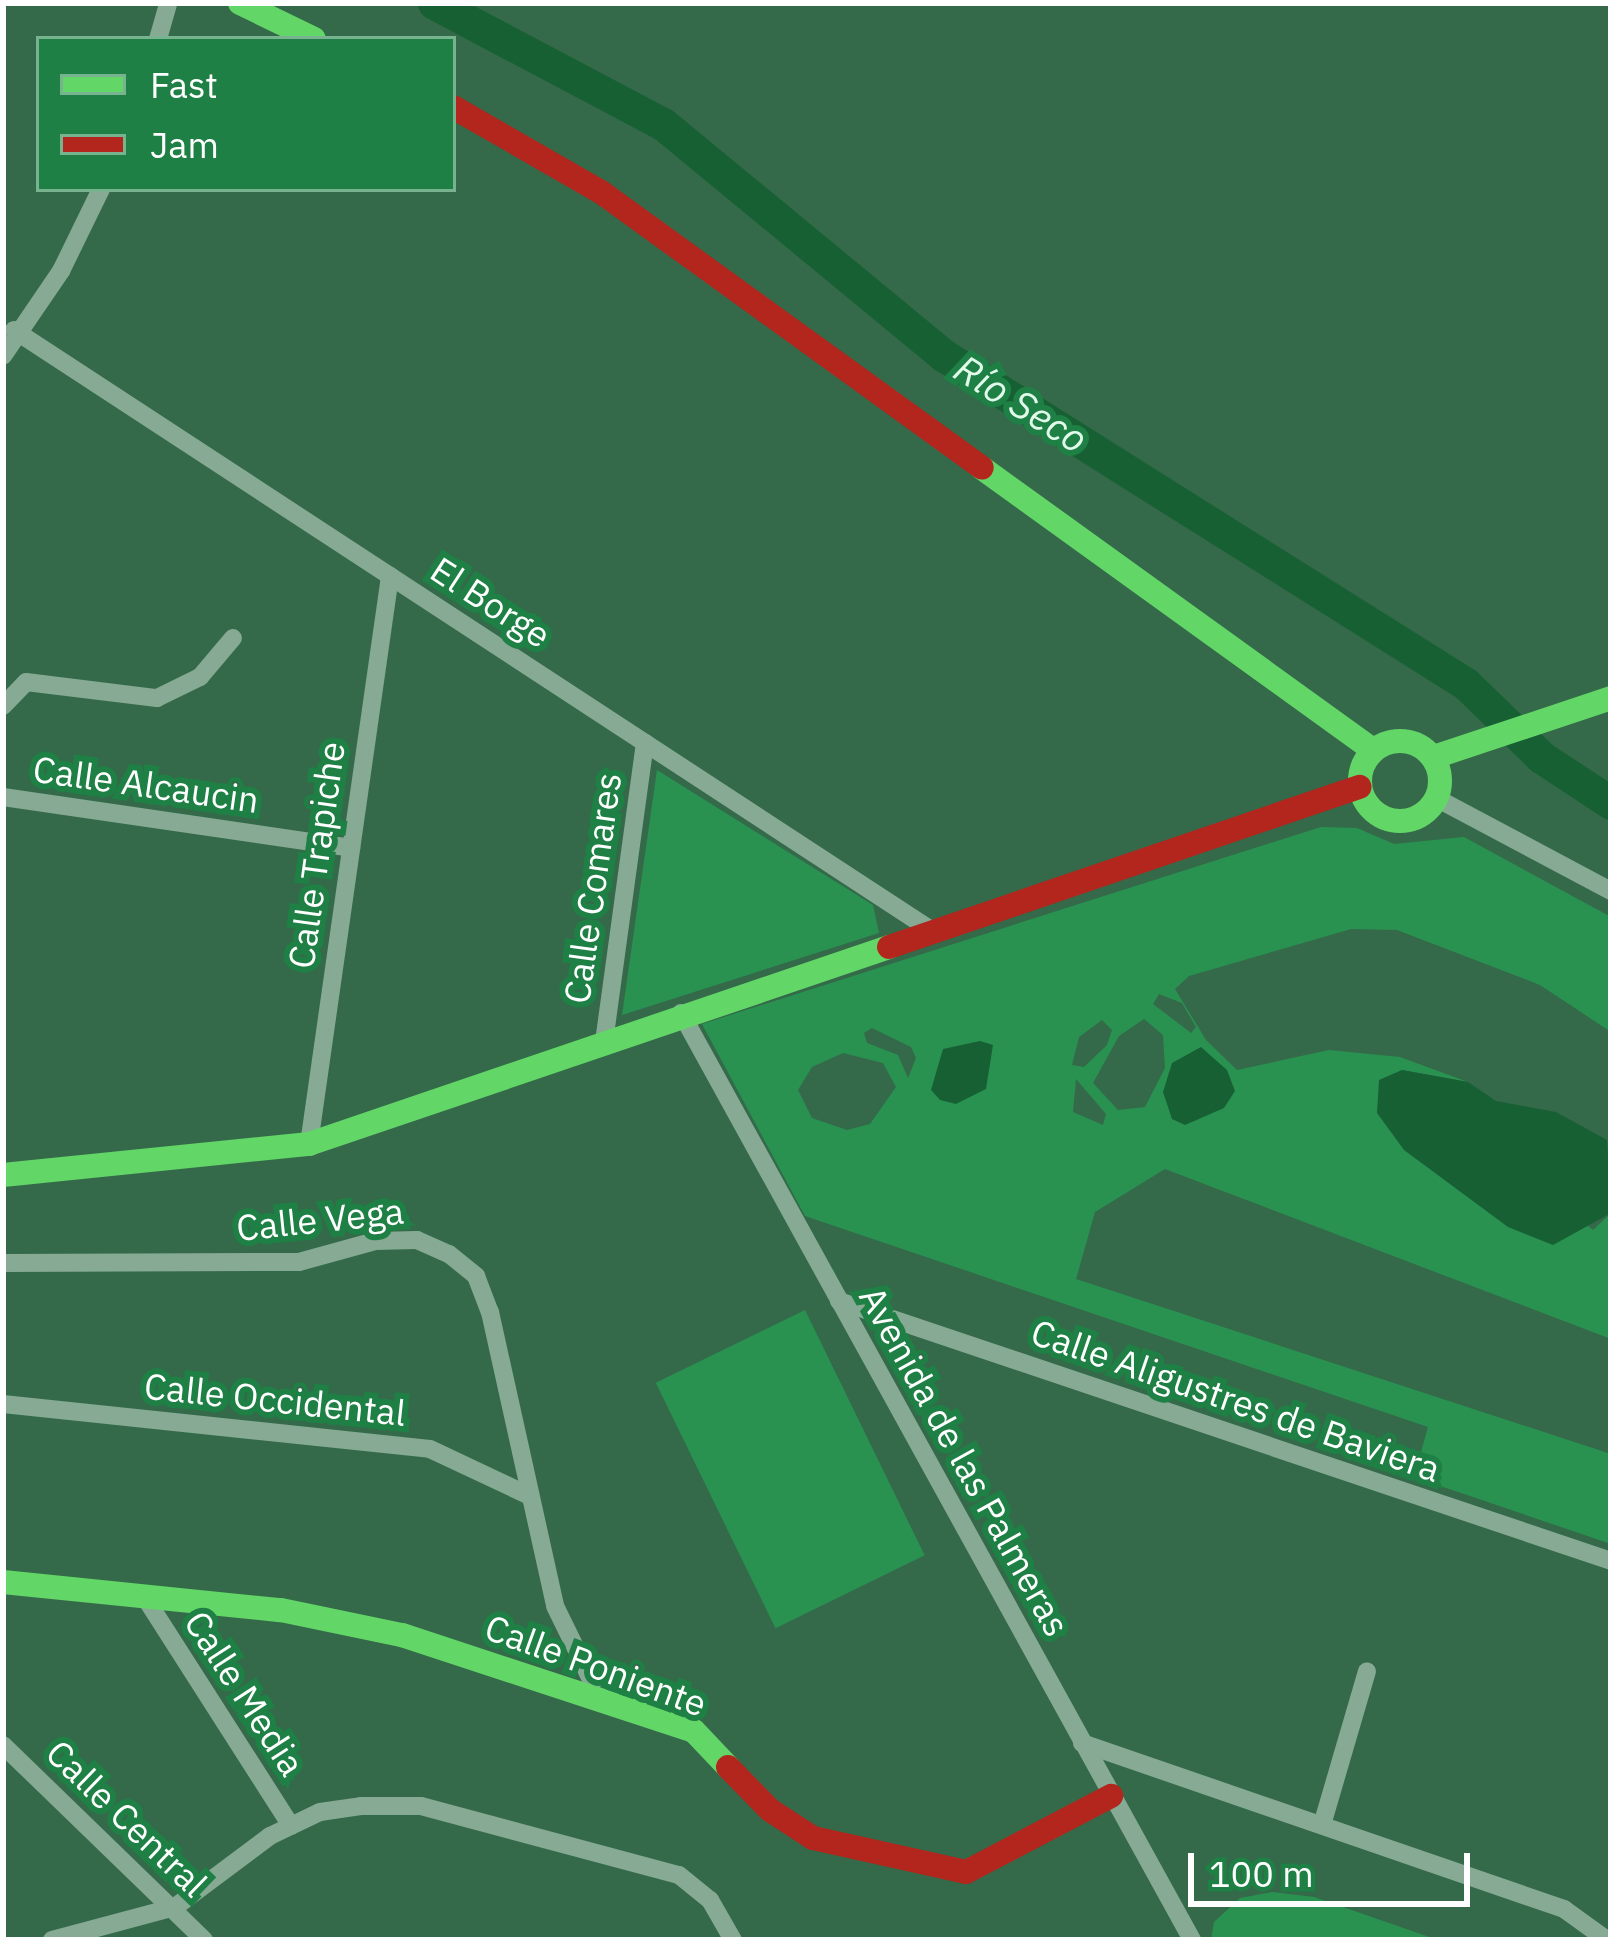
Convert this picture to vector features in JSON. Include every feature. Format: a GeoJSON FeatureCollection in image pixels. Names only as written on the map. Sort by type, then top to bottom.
{"type":"FeatureCollection","features":[{"type":"Feature","properties":{"kind":"street"},"geometry":{"type":"LineString","coordinates":[[159,36],[168,3]]}},
{"type":"Feature","properties":{"kind":"street"},"geometry":{"type":"LineString","coordinates":[[240,3],[308,36]]}},
{"type":"Feature","properties":{"kind":"street"},"geometry":{"type":"LineString","coordinates":[[456,109],[601,192],[1373,750]]}},
{"type":"Feature","properties":{"kind":"street"},"geometry":{"type":"LineString","coordinates":[[3,356],[14,330],[61,271],[99,192]]}},
{"type":"Feature","properties":{"kind":"street","name":"El Borge"},"geometry":{"type":"LineString","coordinates":[[14,330],[931,931]]}},
{"type":"Feature","properties":{"kind":"street","name":"Calle Trapiche"},"geometry":{"type":"LineString","coordinates":[[308,1144],[390,576]]}},
{"type":"Feature","properties":{"kind":"street"},"geometry":{"type":"LineString","coordinates":[[3,706],[26,682],[157,698],[200,677],[232,638]]}},
{"type":"Feature","properties":{"kind":"street"},"geometry":{"type":"LineString","coordinates":[[1373,750],[1406,740],[1434,758],[1611,698]]}},
{"type":"Feature","properties":{"kind":"street","name":"Calle Comares"},"geometry":{"type":"LineString","coordinates":[[604,1042],[645,743]]}},
{"type":"Feature","properties":{"kind":"street"},"geometry":{"type":"LineString","coordinates":[[1360,787],[1373,750]]}},
{"type":"Feature","properties":{"kind":"street"},"geometry":{"type":"LineString","coordinates":[[1360,787],[1384,819],[1424,815],[1438,799],[1434,758]]}},
{"type":"Feature","properties":{"kind":"street"},"geometry":{"type":"LineString","coordinates":[[3,1175],[308,1144],[681,1013],[1360,787]]}},
{"type":"Feature","properties":{"kind":"street","name":"Calle Alcaucin"},"geometry":{"type":"LineString","coordinates":[[3,797],[351,848]]}},
{"type":"Feature","properties":{"kind":"street"},"geometry":{"type":"LineString","coordinates":[[1438,799],[1611,891]]}},
{"type":"Feature","properties":{"kind":"street","name":"Avenida de las Palmeras"},"geometry":{"type":"LineString","coordinates":[[681,1013],[1192,1940]]}},
{"type":"Feature","properties":{"kind":"street","name":"Calle Vega"},"geometry":{"type":"LineString","coordinates":[[3,1263],[298,1262],[375,1241],[433,1247],[476,1276],[490,1312],[555,1606],[601,1700]]}},
{"type":"Feature","properties":{"kind":"street","name":"Calle Aligustres de Baviera"},"geometry":{"type":"LineString","coordinates":[[839,1301],[1611,1561]]}},
{"type":"Feature","properties":{"kind":"street","name":"Calle Occidental"},"geometry":{"type":"LineString","coordinates":[[3,1404],[430,1449],[530,1496]]}},
{"type":"Feature","properties":{"kind":"street","name":"Calle Poniente"},"geometry":{"type":"LineString","coordinates":[[3,1582],[281,1610],[401,1634],[694,1731],[770,1810],[813,1838],[866,1855],[966,1872],[1111,1796]]}},
{"type":"Feature","properties":{"kind":"street","name":"Calle Media"},"geometry":{"type":"LineString","coordinates":[[144,1596],[291,1826]]}},
{"type":"Feature","properties":{"kind":"street"},"geometry":{"type":"LineString","coordinates":[[1322,1825],[1367,1671]]}},
{"type":"Feature","properties":{"kind":"street"},"geometry":{"type":"LineString","coordinates":[[1082,1742],[1564,1909],[1607,1940]]}},
{"type":"Feature","properties":{"kind":"street","name":"Calle Central"},"geometry":{"type":"LineString","coordinates":[[3,1745],[176,1907],[204,1940]]}},
{"type":"Feature","properties":{"kind":"street"},"geometry":{"type":"LineString","coordinates":[[52,1940],[176,1907],[291,1826],[320,1812],[422,1806],[679,1875],[710,1900],[733,1940]]}},
{"type":"Feature","properties":{"kind":"shaded area"},"geometry":{"type":"Polygon","coordinates":[[[657,770],[873,905],[879,933],[622,1015],[657,770]]]}},
{"type":"Feature","properties":{"kind":"shaded area"},"geometry":{"type":"Polygon","coordinates":[[[1321,827],[1357,828],[1394,844],[1464,837],[1611,917],[1611,1032],[1540,985],[1397,930],[1351,929],[1189,976],[1175,989],[1206,1040],[1237,1070],[1329,1050],[1400,1057],[1468,1082],[1402,1070],[1593,1230],[1611,1213],[1611,1339],[1165,1169],[1095,1212],[1076,1279],[1611,1454],[1611,1544],[1414,1477],[1428,1427],[805,1216],[702,1024],[1321,827]],[[1159,994],[1153,1004],[1191,1033],[1196,1027],[1182,1003],[1159,994]],[[1144,1019],[1119,1036],[1093,1083],[1118,1110],[1145,1107],[1165,1068],[1163,1035],[1144,1019]],[[1102,1020],[1079,1037],[1072,1065],[1084,1067],[1107,1045],[1112,1030],[1102,1020]],[[872,1028],[864,1033],[867,1043],[898,1055],[908,1078],[916,1058],[911,1047],[872,1028]],[[843,1053],[812,1067],[798,1090],[812,1118],[847,1130],[870,1124],[896,1087],[883,1063],[843,1053]],[[1076,1079],[1073,1112],[1103,1125],[1106,1114],[1076,1079]]]}},
{"type":"Feature","properties":{"kind":"shaded area"},"geometry":{"type":"Polygon","coordinates":[[[980,1041],[993,1045],[986,1089],[956,1104],[940,1100],[931,1090],[943,1049],[980,1041]]]}},
{"type":"Feature","properties":{"kind":"shaded area"},"geometry":{"type":"Polygon","coordinates":[[[1201,1047],[1227,1070],[1235,1091],[1224,1108],[1185,1125],[1172,1119],[1163,1092],[1172,1063],[1201,1047]]]}},
{"type":"Feature","properties":{"kind":"shaded area"},"geometry":{"type":"Polygon","coordinates":[[[1402,1070],[1468,1082],[1496,1101],[1556,1112],[1607,1140],[1611,1213],[1553,1245],[1508,1227],[1404,1150],[1377,1113],[1379,1080],[1402,1070]]]}},
{"type":"Feature","properties":{"kind":"shaded area"},"geometry":{"type":"Polygon","coordinates":[[[805,1310],[925,1555],[775,1628],[656,1383],[805,1310]]]}},
{"type":"Feature","properties":{"kind":"shaded area"},"geometry":{"type":"Polygon","coordinates":[[[1272,1892],[1314,1897],[1438,1940],[1211,1940],[1214,1922],[1240,1898],[1272,1892]]]}},
{"type":"Feature","properties":{"kind":"waterway","name":"Río Seco"},"geometry":{"type":"LineString","coordinates":[[434,3],[663,124],[943,355],[1466,684],[1541,757],[1611,803]]}},
{"type":"Feature","properties":{"kind":"traffic: fast"},"geometry":{"type":"LineString","coordinates":[[240,3],[308,36]]}},
{"type":"Feature","properties":{"kind":"traffic: fast"},"geometry":{"type":"LineString","coordinates":[[982,468],[1373,750]]}},
{"type":"Feature","properties":{"kind":"traffic: fast"},"geometry":{"type":"LineString","coordinates":[[1434,757],[1611,698]]}},
{"type":"Feature","properties":{"kind":"traffic: fast"},"geometry":{"type":"LineString","coordinates":[[1400,741],[1429,752],[1440,781],[1429,810],[1400,821],[1371,810],[1360,781],[1371,752],[1400,741]]}},
{"type":"Feature","properties":{"kind":"traffic: fast"},"geometry":{"type":"LineString","coordinates":[[3,1175],[309,1144],[889,947]]}},
{"type":"Feature","properties":{"kind":"traffic: fast"},"geometry":{"type":"LineString","coordinates":[[3,1582],[281,1610],[402,1635],[694,1731],[728,1767]]}},
{"type":"Feature","properties":{"kind":"traffic: jam"},"geometry":{"type":"LineString","coordinates":[[456,109],[601,192],[982,468]]}},
{"type":"Feature","properties":{"kind":"traffic: jam"},"geometry":{"type":"LineString","coordinates":[[889,947],[1360,787]]}},
{"type":"Feature","properties":{"kind":"traffic: jam"},"geometry":{"type":"LineString","coordinates":[[728,1767],[770,1810],[813,1838],[966,1872],[1111,1796]]}}]}
